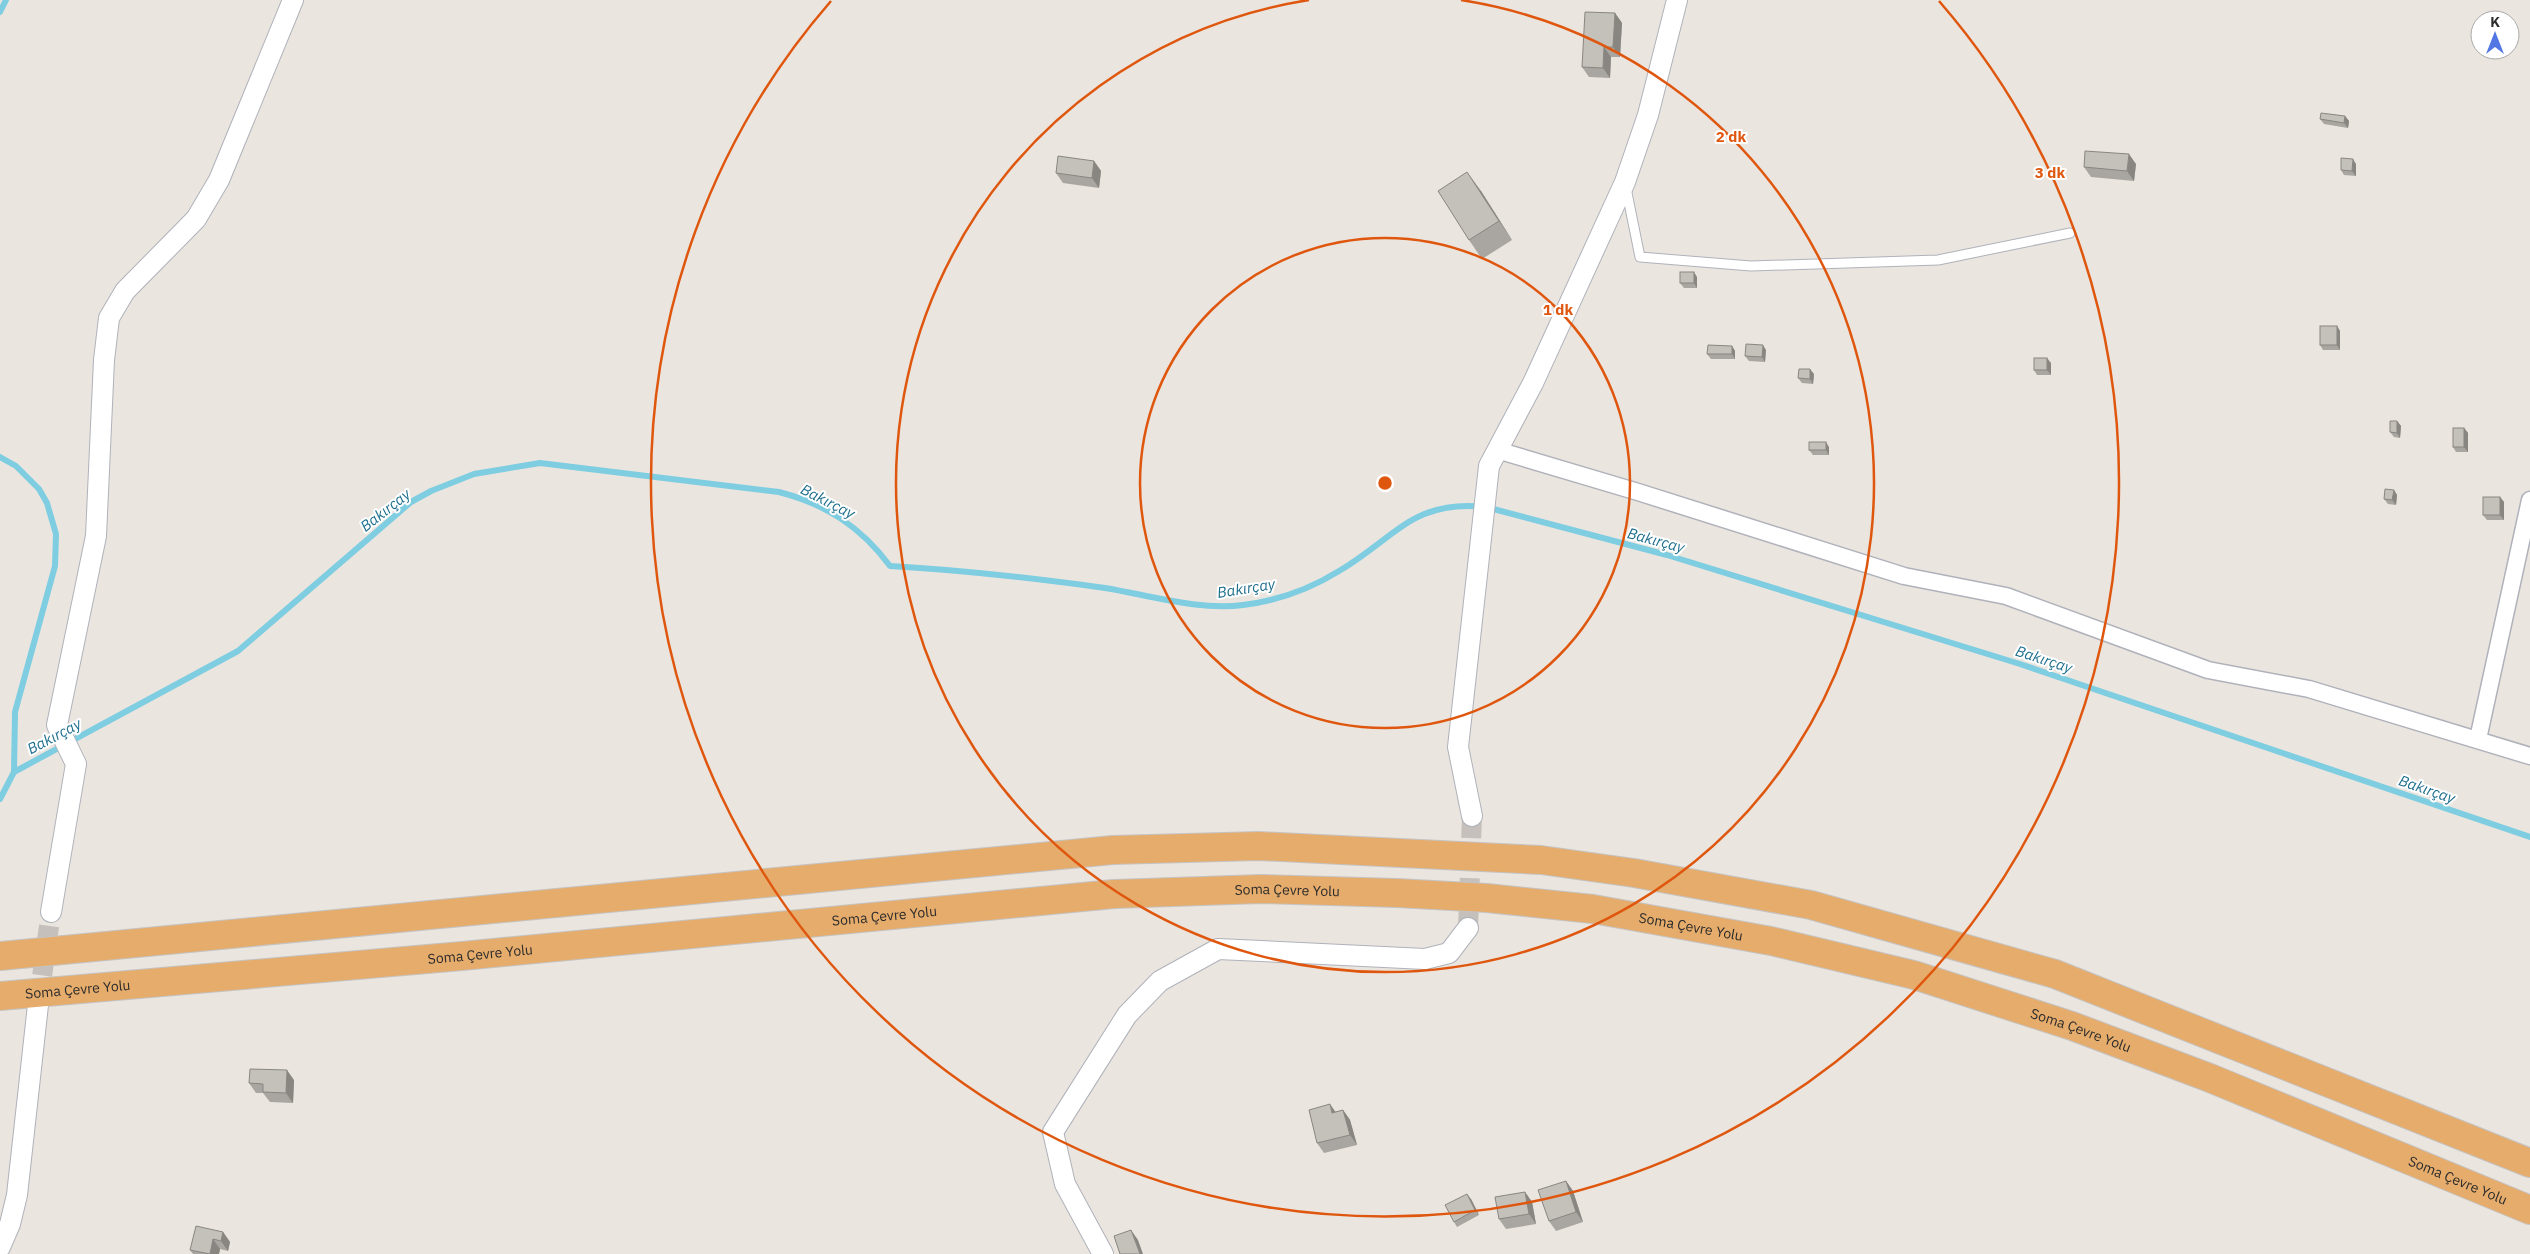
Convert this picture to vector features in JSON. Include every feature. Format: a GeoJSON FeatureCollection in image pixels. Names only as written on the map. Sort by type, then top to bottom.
{"type":"FeatureCollection","features":[{"type":"Feature","properties":{"kind":"highway"},"geometry":{"type":"LineString","coordinates":[[0,956],[1113,850],[1259,846],[1541,860],[1634,873],[1811,906],[2055,974],[2530,1163]]}},
{"type":"Feature","properties":{"kind":"highway","name":"Soma Çevre Yolu"},"geometry":{"type":"LineString","coordinates":[[0,996],[472,956],[1114,894],[1260,889],[1487,898],[1593,908],[1771,942],[1914,975],[2072,1026],[2210,1078],[2530,1210]]}},
{"type":"Feature","properties":{"kind":"street"},"geometry":{"type":"LineString","coordinates":[[51,912],[76,764],[57,724],[96,536],[104,360],[109,318],[125,291],[196,219],[219,180],[293,0]]}},
{"type":"Feature","properties":{"kind":"street"},"geometry":{"type":"LineString","coordinates":[[1472,816],[1458,747],[1479,561],[1493,458],[1533,383],[1625,182],[1648,114],[1677,0]]}},
{"type":"Feature","properties":{"kind":"street"},"geometry":{"type":"LineString","coordinates":[[1493,458],[1638,492],[1904,576],[2006,596],[2208,670],[2309,688],[2530,756]]}},
{"type":"Feature","properties":{"kind":"street"},"geometry":{"type":"LineString","coordinates":[[2478,739],[2524,560],[2530,500]]}},
{"type":"Feature","properties":{"kind":"street"},"geometry":{"type":"LineString","coordinates":[[1103,1254],[1064,1184],[1054,1132],[1127,1016],[1160,981],[1218,949],[1425,959],[1449,953],[1468,928]]}},
{"type":"Feature","properties":{"kind":"street"},"geometry":{"type":"LineString","coordinates":[[0,1247],[10,1224],[17,1195],[38,1005]]}},
{"type":"Feature","properties":{"kind":"lane"},"geometry":{"type":"LineString","coordinates":[[1625,182],[1640,258],[1751,266],[1938,260],[2070,233]]}},
{"type":"Feature","properties":{"kind":"building"},"geometry":{"type":"Polygon","coordinates":[[[1585,12],[1615,13],[1613,47],[1604,47],[1603,68],[1582,67],[1585,12]]]}},
{"type":"Feature","properties":{"kind":"building"},"geometry":{"type":"Polygon","coordinates":[[[2321,113],[2345,116],[2344,123],[2320,119],[2321,113]]]}},
{"type":"Feature","properties":{"kind":"building"},"geometry":{"type":"Polygon","coordinates":[[[2085,151],[2129,154],[2127,171],[2084,167],[2085,151]]]}},
{"type":"Feature","properties":{"kind":"building"},"geometry":{"type":"Polygon","coordinates":[[[1058,156],[1094,161],[1092,178],[1056,173],[1058,156]]]}},
{"type":"Feature","properties":{"kind":"building"},"geometry":{"type":"Polygon","coordinates":[[[2341,158],[2353,159],[2352,171],[2341,170],[2341,158]]]}},
{"type":"Feature","properties":{"kind":"building"},"geometry":{"type":"Polygon","coordinates":[[[1467,172],[1499,221],[1469,240],[1438,191],[1467,172]]]}},
{"type":"Feature","properties":{"kind":"building"},"geometry":{"type":"Polygon","coordinates":[[[1680,272],[1694,272],[1694,283],[1680,283],[1680,272]]]}},
{"type":"Feature","properties":{"kind":"building"},"geometry":{"type":"Polygon","coordinates":[[[2320,326],[2337,326],[2337,345],[2320,345],[2320,326]]]}},
{"type":"Feature","properties":{"kind":"building"},"geometry":{"type":"Polygon","coordinates":[[[1746,344],[1763,345],[1762,357],[1745,356],[1746,344]]]}},
{"type":"Feature","properties":{"kind":"building"},"geometry":{"type":"Polygon","coordinates":[[[1708,345],[1732,346],[1732,354],[1707,354],[1708,345]]]}},
{"type":"Feature","properties":{"kind":"building"},"geometry":{"type":"Polygon","coordinates":[[[2034,358],[2047,358],[2047,370],[2034,370],[2034,358]]]}},
{"type":"Feature","properties":{"kind":"building"},"geometry":{"type":"Polygon","coordinates":[[[1799,369],[1810,369],[1810,379],[1798,378],[1799,369]]]}},
{"type":"Feature","properties":{"kind":"building"},"geometry":{"type":"Polygon","coordinates":[[[2390,421],[2397,421],[2397,433],[2390,432],[2390,421]]]}},
{"type":"Feature","properties":{"kind":"building"},"geometry":{"type":"Polygon","coordinates":[[[2453,428],[2464,428],[2464,447],[2453,447],[2453,428]]]}},
{"type":"Feature","properties":{"kind":"building"},"geometry":{"type":"Polygon","coordinates":[[[1809,442],[1826,442],[1826,450],[1809,450],[1809,442]]]}},
{"type":"Feature","properties":{"kind":"building"},"geometry":{"type":"Polygon","coordinates":[[[2385,489],[2394,490],[2392,500],[2384,499],[2385,489]]]}},
{"type":"Feature","properties":{"kind":"building"},"geometry":{"type":"Polygon","coordinates":[[[2483,497],[2500,497],[2500,515],[2483,515],[2483,497]]]}},
{"type":"Feature","properties":{"kind":"building"},"geometry":{"type":"Polygon","coordinates":[[[250,1069],[287,1070],[286,1093],[263,1092],[263,1084],[249,1083],[250,1069]]]}},
{"type":"Feature","properties":{"kind":"building"},"geometry":{"type":"Polygon","coordinates":[[[1330,1104],[1332,1113],[1343,1110],[1350,1135],[1317,1143],[1309,1110],[1330,1104]]]}},
{"type":"Feature","properties":{"kind":"building"},"geometry":{"type":"Polygon","coordinates":[[[1566,1181],[1576,1212],[1549,1221],[1538,1190],[1566,1181]]]}},
{"type":"Feature","properties":{"kind":"building"},"geometry":{"type":"Polygon","coordinates":[[[1525,1192],[1529,1214],[1499,1219],[1495,1197],[1525,1192]]]}},
{"type":"Feature","properties":{"kind":"building"},"geometry":{"type":"Polygon","coordinates":[[[1467,1194],[1475,1210],[1454,1222],[1445,1205],[1467,1194]]]}},
{"type":"Feature","properties":{"kind":"building"},"geometry":{"type":"Polygon","coordinates":[[[196,1226],[223,1232],[221,1241],[213,1239],[210,1254],[190,1250],[196,1226]]]}},
{"type":"Feature","properties":{"kind":"building"},"geometry":{"type":"Polygon","coordinates":[[[1131,1230],[1140,1254],[1120,1254],[1114,1236],[1131,1230]]]}},
{"type":"Feature","properties":{"kind":"waterway"},"geometry":{"type":"LineString","coordinates":[[0,12],[6,0]]}},
{"type":"Feature","properties":{"kind":"waterway"},"geometry":{"type":"LineString","coordinates":[[0,457],[16,466],[39,489],[47,503],[56,534],[55,566],[15,712],[14,772]]}},
{"type":"Feature","properties":{"kind":"waterway","name":"Bakırçay"},"geometry":{"type":"LineString","coordinates":[[0,799],[14,772],[238,651],[411,502],[431,491],[474,474],[540,463],[779,492],[796,497],[827,510],[855,529],[879,552],[890,566],[971,572],[1051,581],[1105,588],[1209,606],[1243,605],[1268,601],[1292,593],[1339,571],[1391,534],[1422,515],[1440,509],[1461,506],[1486,507],[1667,555],[2020,664],[2530,837]]}},
{"type":"Feature","properties":{"kind":"tunnel"},"geometry":{"type":"LineString","coordinates":[[1468,928],[1472,816]]}},
{"type":"Feature","properties":{"kind":"tunnel"},"geometry":{"type":"LineString","coordinates":[[38,1005],[51,912]]}}]}
